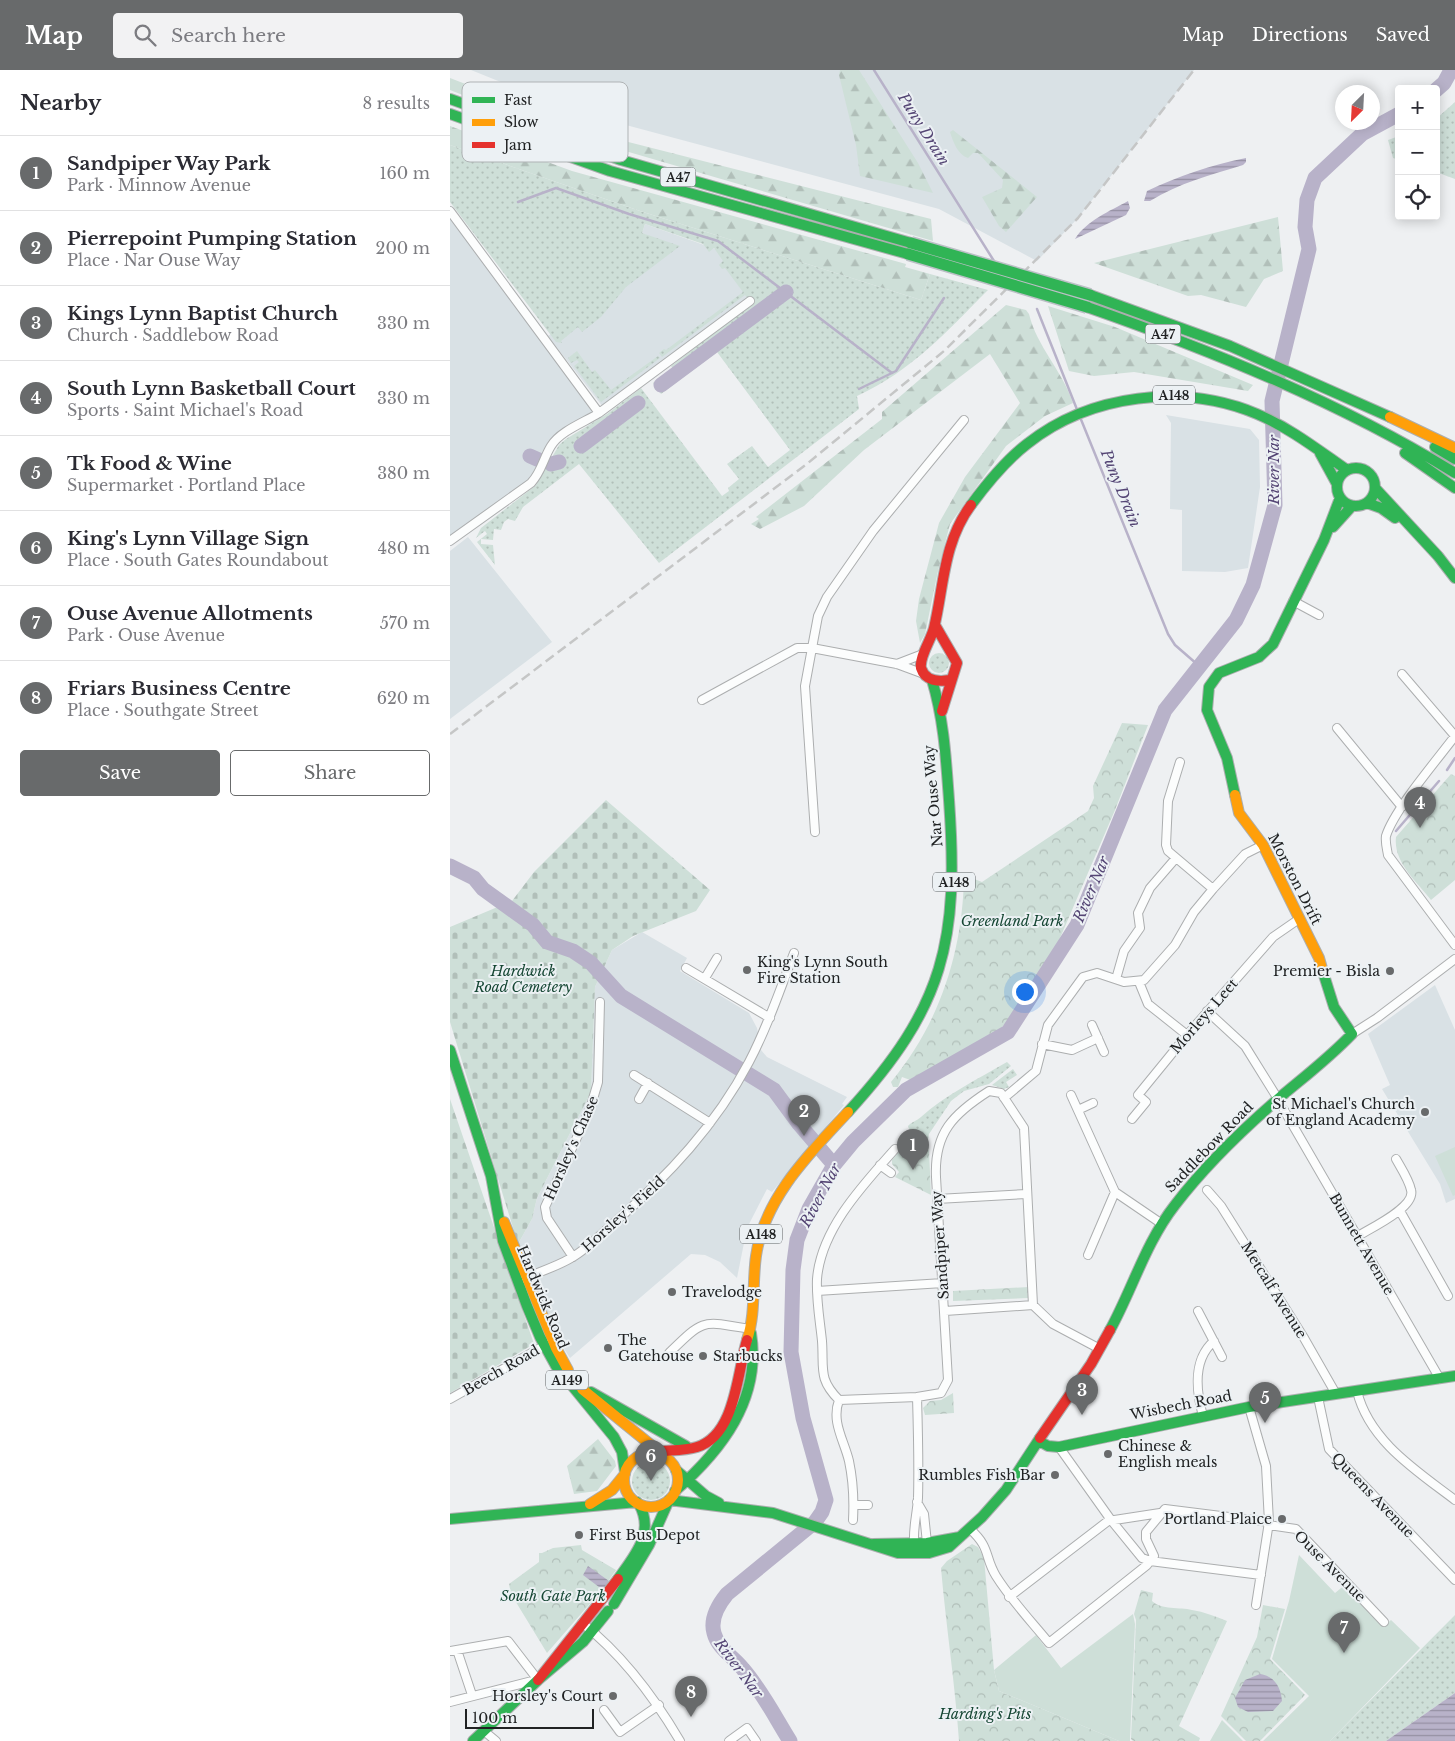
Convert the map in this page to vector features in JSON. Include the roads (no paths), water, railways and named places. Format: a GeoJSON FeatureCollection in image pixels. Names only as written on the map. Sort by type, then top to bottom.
{"type":"FeatureCollection","features":[{"type":"Feature","properties":{"kind":"main road","name":"A47"},"geometry":{"type":"LineString","coordinates":[[450,99],[462,104]]}},
{"type":"Feature","properties":{"kind":"main road","name":"A47"},"geometry":{"type":"LineString","coordinates":[[450,114],[462,118]]}},
{"type":"Feature","properties":{"kind":"main road","name":"A47"},"geometry":{"type":"LineString","coordinates":[[585,162],[610,171],[908,254],[1087,307],[1143,326],[1238,365],[1328,406],[1429,457],[1455,473]]}},
{"type":"Feature","properties":{"kind":"main road","name":"A47"},"geometry":{"type":"LineString","coordinates":[[628,162],[1090,295],[1146,313],[1315,383],[1395,418],[1455,448]]}},
{"type":"Feature","properties":{"kind":"main road","name":"A47"},"geometry":{"type":"LineString","coordinates":[[1315,383],[1426,441],[1455,459]]}},
{"type":"Feature","properties":{"kind":"main road","name":"Nar Ouse Way"},"geometry":{"type":"LineString","coordinates":[[647,1453],[703,1446],[726,1418],[737,1388],[750,1329],[754,1268],[762,1230],[768,1215],[792,1178],[882,1074],[904,1044],[938,981],[947,949],[954,872],[942,711],[928,677],[920,667],[935,625],[937,601],[948,553],[976,497],[1013,455],[1061,422],[1103,406],[1140,396],[1164,394],[1214,400],[1244,408],[1296,435],[1347,470]]}},
{"type":"Feature","properties":{"kind":"main road","name":"A47"},"geometry":{"type":"LineString","coordinates":[[1328,406],[1407,454],[1455,488]]}},
{"type":"Feature","properties":{"kind":"main road","name":"Nar Ouse Way"},"geometry":{"type":"LineString","coordinates":[[1319,450],[1337,484]]}},
{"type":"Feature","properties":{"kind":"main road"},"geometry":{"type":"LineString","coordinates":[[1409,527],[1381,508],[1367,503],[1352,506],[1340,498],[1337,484],[1341,476],[1347,470],[1357,468],[1367,471],[1374,480],[1376,489],[1409,527],[1438,556],[1455,578]]}},
{"type":"Feature","properties":{"kind":"main road"},"geometry":{"type":"LineString","coordinates":[[1367,503],[1373,497],[1376,489]]}},
{"type":"Feature","properties":{"kind":"main road","name":"Morston Drift"},"geometry":{"type":"LineString","coordinates":[[1340,498],[1324,540],[1273,644],[1259,657],[1219,673],[1209,687],[1206,701],[1210,719],[1227,758],[1239,813],[1263,845],[1319,958],[1334,1007],[1352,1034]]}},
{"type":"Feature","properties":{"kind":"main road","name":"Morston Drift"},"geometry":{"type":"LineString","coordinates":[[1324,540],[1342,515],[1352,506]]}},
{"type":"Feature","properties":{"kind":"main road","name":"Nar Ouse Way"},"geometry":{"type":"LineString","coordinates":[[935,625],[946,647],[953,654],[957,663],[955,673],[950,680],[942,711]]}},
{"type":"Feature","properties":{"kind":"main road"},"geometry":{"type":"LineString","coordinates":[[925,651],[936,645],[946,647]]}},
{"type":"Feature","properties":{"kind":"main road"},"geometry":{"type":"LineString","coordinates":[[928,677],[941,682],[950,680]]}},
{"type":"Feature","properties":{"kind":"main road","name":"Saddlebow Road"},"geometry":{"type":"LineString","coordinates":[[1039,1441],[1100,1349],[1162,1224],[1195,1181],[1231,1142],[1278,1099],[1326,1061],[1352,1034]]}},
{"type":"Feature","properties":{"kind":"main road","name":"Hardwick Road"},"geometry":{"type":"LineString","coordinates":[[450,1050],[491,1176],[503,1241],[523,1279],[548,1343],[565,1378],[614,1437],[622,1452],[625,1473]]}},
{"type":"Feature","properties":{"kind":"main road","name":"Nar Ouse Way"},"geometry":{"type":"LineString","coordinates":[[672,1496],[726,1441],[743,1406],[753,1357],[754,1343],[750,1329]]}},
{"type":"Feature","properties":{"kind":"main road","name":"Hardwick Road"},"geometry":{"type":"LineString","coordinates":[[548,1343],[573,1379],[595,1402],[667,1458]]}},
{"type":"Feature","properties":{"kind":"main road","name":"Wisbech Road"},"geometry":{"type":"LineString","coordinates":[[1039,1441],[1048,1446],[1059,1447],[1249,1407],[1455,1376]]}},
{"type":"Feature","properties":{"kind":"main road","name":"A149"},"geometry":{"type":"LineString","coordinates":[[573,1379],[676,1442],[692,1448]]}},
{"type":"Feature","properties":{"kind":"main road"},"geometry":{"type":"LineString","coordinates":[[450,1519],[589,1504],[638,1503],[651,1507],[672,1496],[790,1518],[898,1553],[928,1553],[949,1547],[970,1529],[1006,1490],[1039,1441]]}},
{"type":"Feature","properties":{"kind":"main road"},"geometry":{"type":"LineString","coordinates":[[589,1504],[612,1490],[633,1460],[647,1453],[659,1454],[667,1458],[676,1470],[706,1496],[724,1506]]}},
{"type":"Feature","properties":{"kind":"main road"},"geometry":{"type":"LineString","coordinates":[[672,1496],[678,1478],[676,1470]]}},
{"type":"Feature","properties":{"kind":"main road"},"geometry":{"type":"LineString","coordinates":[[625,1473],[626,1490],[638,1503]]}},
{"type":"Feature","properties":{"kind":"main road","name":"A148"},"geometry":{"type":"LineString","coordinates":[[474,1741],[593,1631],[611,1607],[649,1545],[672,1496]]}},
{"type":"Feature","properties":{"kind":"main road","name":"A148"},"geometry":{"type":"LineString","coordinates":[[538,1680],[552,1657],[623,1572],[643,1538],[645,1517],[638,1503]]}},
{"type":"Feature","properties":{"kind":"main road"},"geometry":{"type":"LineString","coordinates":[[872,1544],[927,1543],[961,1537]]}},
{"type":"Feature","properties":{"kind":"street"},"geometry":{"type":"LineString","coordinates":[[450,211],[600,413]]}},
{"type":"Feature","properties":{"kind":"street"},"geometry":{"type":"LineString","coordinates":[[450,541],[531,483],[541,470],[551,445],[560,437],[600,413],[750,301]]}},
{"type":"Feature","properties":{"kind":"street"},"geometry":{"type":"LineString","coordinates":[[815,832],[805,686],[818,616],[827,597],[873,531],[964,420]]}},
{"type":"Feature","properties":{"kind":"street"},"geometry":{"type":"LineString","coordinates":[[1293,602],[1319,615]]}},
{"type":"Feature","properties":{"kind":"street"},"geometry":{"type":"LineString","coordinates":[[702,700],[798,648],[812,648],[897,664],[928,677]]}},
{"type":"Feature","properties":{"kind":"street"},"geometry":{"type":"LineString","coordinates":[[897,664],[925,651]]}},
{"type":"Feature","properties":{"kind":"street"},"geometry":{"type":"LineString","coordinates":[[1402,674],[1455,736],[1391,824],[1385,838],[1388,855],[1455,945]]}},
{"type":"Feature","properties":{"kind":"street"},"geometry":{"type":"LineString","coordinates":[[1337,728],[1402,807]]}},
{"type":"Feature","properties":{"kind":"street"},"geometry":{"type":"LineString","coordinates":[[1180,762],[1168,801],[1166,838],[1168,851],[1213,889]]}},
{"type":"Feature","properties":{"kind":"street"},"geometry":{"type":"LineString","coordinates":[[1100,1349],[1053,1324],[1032,1305],[1024,1128],[1004,1098],[1036,1071],[1048,1025],[1083,977],[1096,973],[1132,983],[1139,982],[1149,976],[1175,945],[1194,912],[1213,889],[1245,854],[1263,845]]}},
{"type":"Feature","properties":{"kind":"street"},"geometry":{"type":"LineString","coordinates":[[1116,979],[1124,951],[1140,928],[1138,913],[1150,888],[1176,858]]}},
{"type":"Feature","properties":{"kind":"street","name":"Morleys Leet"},"geometry":{"type":"LineString","coordinates":[[1132,1119],[1146,1102],[1138,1095],[1187,1035],[1273,937],[1299,920]]}},
{"type":"Feature","properties":{"kind":"street","name":"Horsley's Field"},"geometry":{"type":"LineString","coordinates":[[523,1279],[572,1257],[654,1188],[710,1123],[747,1066],[770,1018],[794,954]]}},
{"type":"Feature","properties":{"kind":"street"},"geometry":{"type":"LineString","coordinates":[[705,978],[716,958]]}},
{"type":"Feature","properties":{"kind":"street","name":"Saddlebow Road"},"geometry":{"type":"LineString","coordinates":[[1352,1034],[1377,1018],[1455,959]]}},
{"type":"Feature","properties":{"kind":"street"},"geometry":{"type":"LineString","coordinates":[[686,968],[770,1018]]}},
{"type":"Feature","properties":{"kind":"street"},"geometry":{"type":"LineString","coordinates":[[1139,982],[1148,1004],[1187,1035]]}},
{"type":"Feature","properties":{"kind":"street","name":"Horsley's Chase"},"geometry":{"type":"LineString","coordinates":[[572,1257],[547,1218],[545,1207],[590,1109],[598,1082],[600,1002]]}},
{"type":"Feature","properties":{"kind":"street"},"geometry":{"type":"LineString","coordinates":[[1208,1011],[1245,1046],[1278,1099]]}},
{"type":"Feature","properties":{"kind":"street"},"geometry":{"type":"LineString","coordinates":[[1092,1025],[1104,1052]]}},
{"type":"Feature","properties":{"kind":"street"},"geometry":{"type":"LineString","coordinates":[[1042,1044],[1072,1050],[1098,1038]]}},
{"type":"Feature","properties":{"kind":"street"},"geometry":{"type":"LineString","coordinates":[[634,1075],[710,1123]]}},
{"type":"Feature","properties":{"kind":"street"},"geometry":{"type":"LineString","coordinates":[[639,1099],[648,1083]]}},
{"type":"Feature","properties":{"kind":"street","name":"Sandpiper Way"},"geometry":{"type":"LineString","coordinates":[[839,1400],[917,1397],[941,1393],[947,1386],[945,1311],[937,1199],[936,1151],[947,1127],[962,1109],[989,1091],[997,1092],[1004,1098]]}},
{"type":"Feature","properties":{"kind":"street"},"geometry":{"type":"LineString","coordinates":[[1071,1095],[1115,1192],[1162,1224]]}},
{"type":"Feature","properties":{"kind":"street"},"geometry":{"type":"LineString","coordinates":[[1078,1110],[1093,1103]]}},
{"type":"Feature","properties":{"kind":"street","name":"Bunnett Avenue"},"geometry":{"type":"LineString","coordinates":[[1284,1110],[1440,1379]]}},
{"type":"Feature","properties":{"kind":"street"},"geometry":{"type":"LineString","coordinates":[[853,1520],[854,1505],[849,1461],[837,1423],[836,1410],[839,1400],[823,1379],[817,1277],[829,1239],[852,1200],[895,1149]]}},
{"type":"Feature","properties":{"kind":"street"},"geometry":{"type":"LineString","coordinates":[[1358,1236],[1407,1206],[1412,1191],[1396,1159]]}},
{"type":"Feature","properties":{"kind":"street"},"geometry":{"type":"LineString","coordinates":[[880,1165],[891,1173]]}},
{"type":"Feature","properties":{"kind":"street","name":"Metcalf Avenue"},"geometry":{"type":"LineString","coordinates":[[1207,1190],[1221,1206],[1304,1338],[1336,1394]]}},
{"type":"Feature","properties":{"kind":"street"},"geometry":{"type":"LineString","coordinates":[[1088,1255],[1115,1192]]}},
{"type":"Feature","properties":{"kind":"street"},"geometry":{"type":"LineString","coordinates":[[937,1199],[1027,1194]]}},
{"type":"Feature","properties":{"kind":"street"},"geometry":{"type":"LineString","coordinates":[[1400,1211],[1448,1296]]}},
{"type":"Feature","properties":{"kind":"street"},"geometry":{"type":"LineString","coordinates":[[817,1291],[943,1283]]}},
{"type":"Feature","properties":{"kind":"street"},"geometry":{"type":"LineString","coordinates":[[945,1311],[1032,1305]]}},
{"type":"Feature","properties":{"kind":"street"},"geometry":{"type":"LineString","coordinates":[[1198,1311],[1222,1356]]}},
{"type":"Feature","properties":{"kind":"street"},"geometry":{"type":"LineString","coordinates":[[669,1353],[696,1326],[705,1323],[750,1329]]}},
{"type":"Feature","properties":{"kind":"street"},"geometry":{"type":"LineString","coordinates":[[1203,1416],[1198,1370],[1208,1346],[1214,1341]]}},
{"type":"Feature","properties":{"kind":"street","name":"Beech Road"},"geometry":{"type":"LineString","coordinates":[[450,1399],[548,1343]]}},
{"type":"Feature","properties":{"kind":"street"},"geometry":{"type":"LineString","coordinates":[[1357,1391],[1365,1413],[1392,1449],[1406,1463],[1455,1500]]}},
{"type":"Feature","properties":{"kind":"street"},"geometry":{"type":"LineString","coordinates":[[914,1544],[913,1527],[917,1502],[917,1397]]}},
{"type":"Feature","properties":{"kind":"street","name":"Queens Avenue"},"geometry":{"type":"LineString","coordinates":[[1318,1397],[1328,1449],[1455,1580]]}},
{"type":"Feature","properties":{"kind":"street"},"geometry":{"type":"LineString","coordinates":[[1249,1407],[1266,1466],[1268,1523],[1256,1605]]}},
{"type":"Feature","properties":{"kind":"street"},"geometry":{"type":"LineString","coordinates":[[1059,1447],[1111,1520],[1142,1558],[1150,1561],[1261,1575]]}},
{"type":"Feature","properties":{"kind":"street"},"geometry":{"type":"LineString","coordinates":[[917,1502],[924,1514],[927,1543]]}},
{"type":"Feature","properties":{"kind":"street"},"geometry":{"type":"LineString","coordinates":[[854,1505],[868,1505]]}},
{"type":"Feature","properties":{"kind":"street","name":"Ouse Avenue"},"geometry":{"type":"LineString","coordinates":[[1111,1520],[1160,1513],[1165,1509],[1170,1509],[1268,1523],[1296,1529],[1384,1622]]}},
{"type":"Feature","properties":{"kind":"street"},"geometry":{"type":"LineString","coordinates":[[970,1529],[986,1547],[994,1573],[1009,1596],[1049,1643],[1150,1561],[1154,1553],[1146,1539],[1146,1532],[1160,1513]]}},
{"type":"Feature","properties":{"kind":"street"},"geometry":{"type":"LineString","coordinates":[[1009,1596],[1111,1520]]}},
{"type":"Feature","properties":{"kind":"street"},"geometry":{"type":"LineString","coordinates":[[582,1622],[630,1670],[659,1705],[680,1741]]}},
{"type":"Feature","properties":{"kind":"street"},"geometry":{"type":"LineString","coordinates":[[450,1702],[538,1680],[508,1641],[452,1650],[472,1695]]}},
{"type":"Feature","properties":{"kind":"street"},"geometry":{"type":"LineString","coordinates":[[604,1710],[620,1732],[659,1705]]}},
{"type":"Feature","properties":{"kind":"street"},"geometry":{"type":"LineString","coordinates":[[729,1741],[747,1728],[756,1741]]}},
{"type":"Feature","properties":{"kind":"street"},"geometry":{"type":"LineString","coordinates":[[484,1731],[496,1741]]}},
{"type":"Feature","properties":{"kind":"waterway","name":"Puny Drain"},"geometry":{"type":"LineString","coordinates":[[874,70],[994,261]]}},
{"type":"Feature","properties":{"kind":"waterway","name":"River Nar"},"geometry":{"type":"LineString","coordinates":[[1440,86],[1451,70]]}},
{"type":"Feature","properties":{"kind":"waterway","name":"River Nar"},"geometry":{"type":"LineString","coordinates":[[790,1741],[750,1677],[719,1644],[714,1633],[713,1623],[718,1607],[727,1594],[815,1522],[822,1512],[826,1500],[803,1418],[791,1352],[793,1270],[797,1240],[809,1209],[834,1165],[853,1142],[906,1090],[1008,1032],[1077,925],[1165,710],[1236,620],[1253,585],[1275,505],[1272,401],[1309,249],[1305,227],[1307,200],[1315,178],[1362,134],[1395,116]]}},
{"type":"Feature","properties":{"kind":"waterway"},"geometry":{"type":"LineString","coordinates":[[518,202],[556,188],[629,214],[718,241],[892,373]]}},
{"type":"Feature","properties":{"kind":"waterway"},"geometry":{"type":"LineString","coordinates":[[661,385],[786,292]]}},
{"type":"Feature","properties":{"kind":"waterway"},"geometry":{"type":"LineString","coordinates":[[859,389],[896,371],[944,298]]}},
{"type":"Feature","properties":{"kind":"waterway","name":"Puny Drain"},"geometry":{"type":"LineString","coordinates":[[1037,309],[1078,412]]}},
{"type":"Feature","properties":{"kind":"waterway"},"geometry":{"type":"LineString","coordinates":[[581,446],[638,403]]}},
{"type":"Feature","properties":{"kind":"waterway","name":"Puny Drain"},"geometry":{"type":"LineString","coordinates":[[1080,417],[1168,634],[1175,645],[1198,665]]}},
{"type":"Feature","properties":{"kind":"waterway"},"geometry":{"type":"LineString","coordinates":[[530,456],[539,460]]}},
{"type":"Feature","properties":{"kind":"waterway"},"geometry":{"type":"LineString","coordinates":[[551,464],[559,462]]}},
{"type":"Feature","properties":{"kind":"waterway"},"geometry":{"type":"LineString","coordinates":[[1447,770],[1455,758]]}},
{"type":"Feature","properties":{"kind":"waterway"},"geometry":{"type":"LineString","coordinates":[[1396,831],[1439,781]]}},
{"type":"Feature","properties":{"kind":"waterway"},"geometry":{"type":"LineString","coordinates":[[450,866],[474,878],[483,889],[533,925],[547,942],[573,951],[591,963],[621,996],[774,1090],[799,1124],[834,1165]]}},
{"type":"Feature","properties":{"kind":"railway"},"geometry":{"type":"LineString","coordinates":[[450,734],[808,463],[944,351],[1078,218],[1194,70]]}},
{"type":"Feature","properties":{"kind":"place","name":"South Lynn Basketball Court"},"geometry":{"type":"Point","coordinates":[1420,828]}},
{"type":"Feature","properties":{"kind":"place","name":"King's Lynn South Fire Station"},"geometry":{"type":"Point","coordinates":[747,970]}},
{"type":"Feature","properties":{"kind":"place","name":"Premier - Bisla"},"geometry":{"type":"Point","coordinates":[1390,971]}},
{"type":"Feature","properties":{"kind":"place","name":"St Michael's Church of England Academy"},"geometry":{"type":"Point","coordinates":[1425,1112]}},
{"type":"Feature","properties":{"kind":"place","name":"Pierrepoint Pumping Station"},"geometry":{"type":"Point","coordinates":[804,1136]}},
{"type":"Feature","properties":{"kind":"place","name":"Sandpiper Way Park"},"geometry":{"type":"Point","coordinates":[913,1170]}},
{"type":"Feature","properties":{"kind":"place","name":"Travelodge"},"geometry":{"type":"Point","coordinates":[672,1292]}},
{"type":"Feature","properties":{"kind":"place","name":"The Gatehouse"},"geometry":{"type":"Point","coordinates":[608,1348]}},
{"type":"Feature","properties":{"kind":"place","name":"Starbucks"},"geometry":{"type":"Point","coordinates":[703,1356]}},
{"type":"Feature","properties":{"kind":"place","name":"Kings Lynn Baptist Church"},"geometry":{"type":"Point","coordinates":[1082,1415]}},
{"type":"Feature","properties":{"kind":"place","name":"Tk Food & Wine"},"geometry":{"type":"Point","coordinates":[1265,1423]}},
{"type":"Feature","properties":{"kind":"place","name":"Chinese & English meals"},"geometry":{"type":"Point","coordinates":[1108,1454]}},
{"type":"Feature","properties":{"kind":"place","name":"Rumbles Fish Bar"},"geometry":{"type":"Point","coordinates":[1055,1475]}},
{"type":"Feature","properties":{"kind":"place","name":"King's Lynn Village Sign"},"geometry":{"type":"Point","coordinates":[651,1481]}},
{"type":"Feature","properties":{"kind":"place","name":"Portland Plaice"},"geometry":{"type":"Point","coordinates":[1282,1519]}},
{"type":"Feature","properties":{"kind":"place","name":"First Bus Depot"},"geometry":{"type":"Point","coordinates":[579,1535]}},
{"type":"Feature","properties":{"kind":"place","name":"Ouse Avenue Allotments"},"geometry":{"type":"Point","coordinates":[1344,1653]}},
{"type":"Feature","properties":{"kind":"place","name":"Horsley's Court"},"geometry":{"type":"Point","coordinates":[613,1696]}},
{"type":"Feature","properties":{"kind":"place","name":"Friars Business Centre"},"geometry":{"type":"Point","coordinates":[691,1717]}},
{"type":"Feature","properties":{"kind":"park label","name":"Greenland Park"},"geometry":{"type":"Point","coordinates":[1012,921]}},
{"type":"Feature","properties":{"kind":"park label","name":"Hardwick Road Cemetery"},"geometry":{"type":"Point","coordinates":[523,980]}},
{"type":"Feature","properties":{"kind":"park label","name":"South Gate Park"},"geometry":{"type":"Point","coordinates":[553,1596]}},
{"type":"Feature","properties":{"kind":"park label","name":"Harding's Pits"},"geometry":{"type":"Point","coordinates":[985,1714]}}]}
